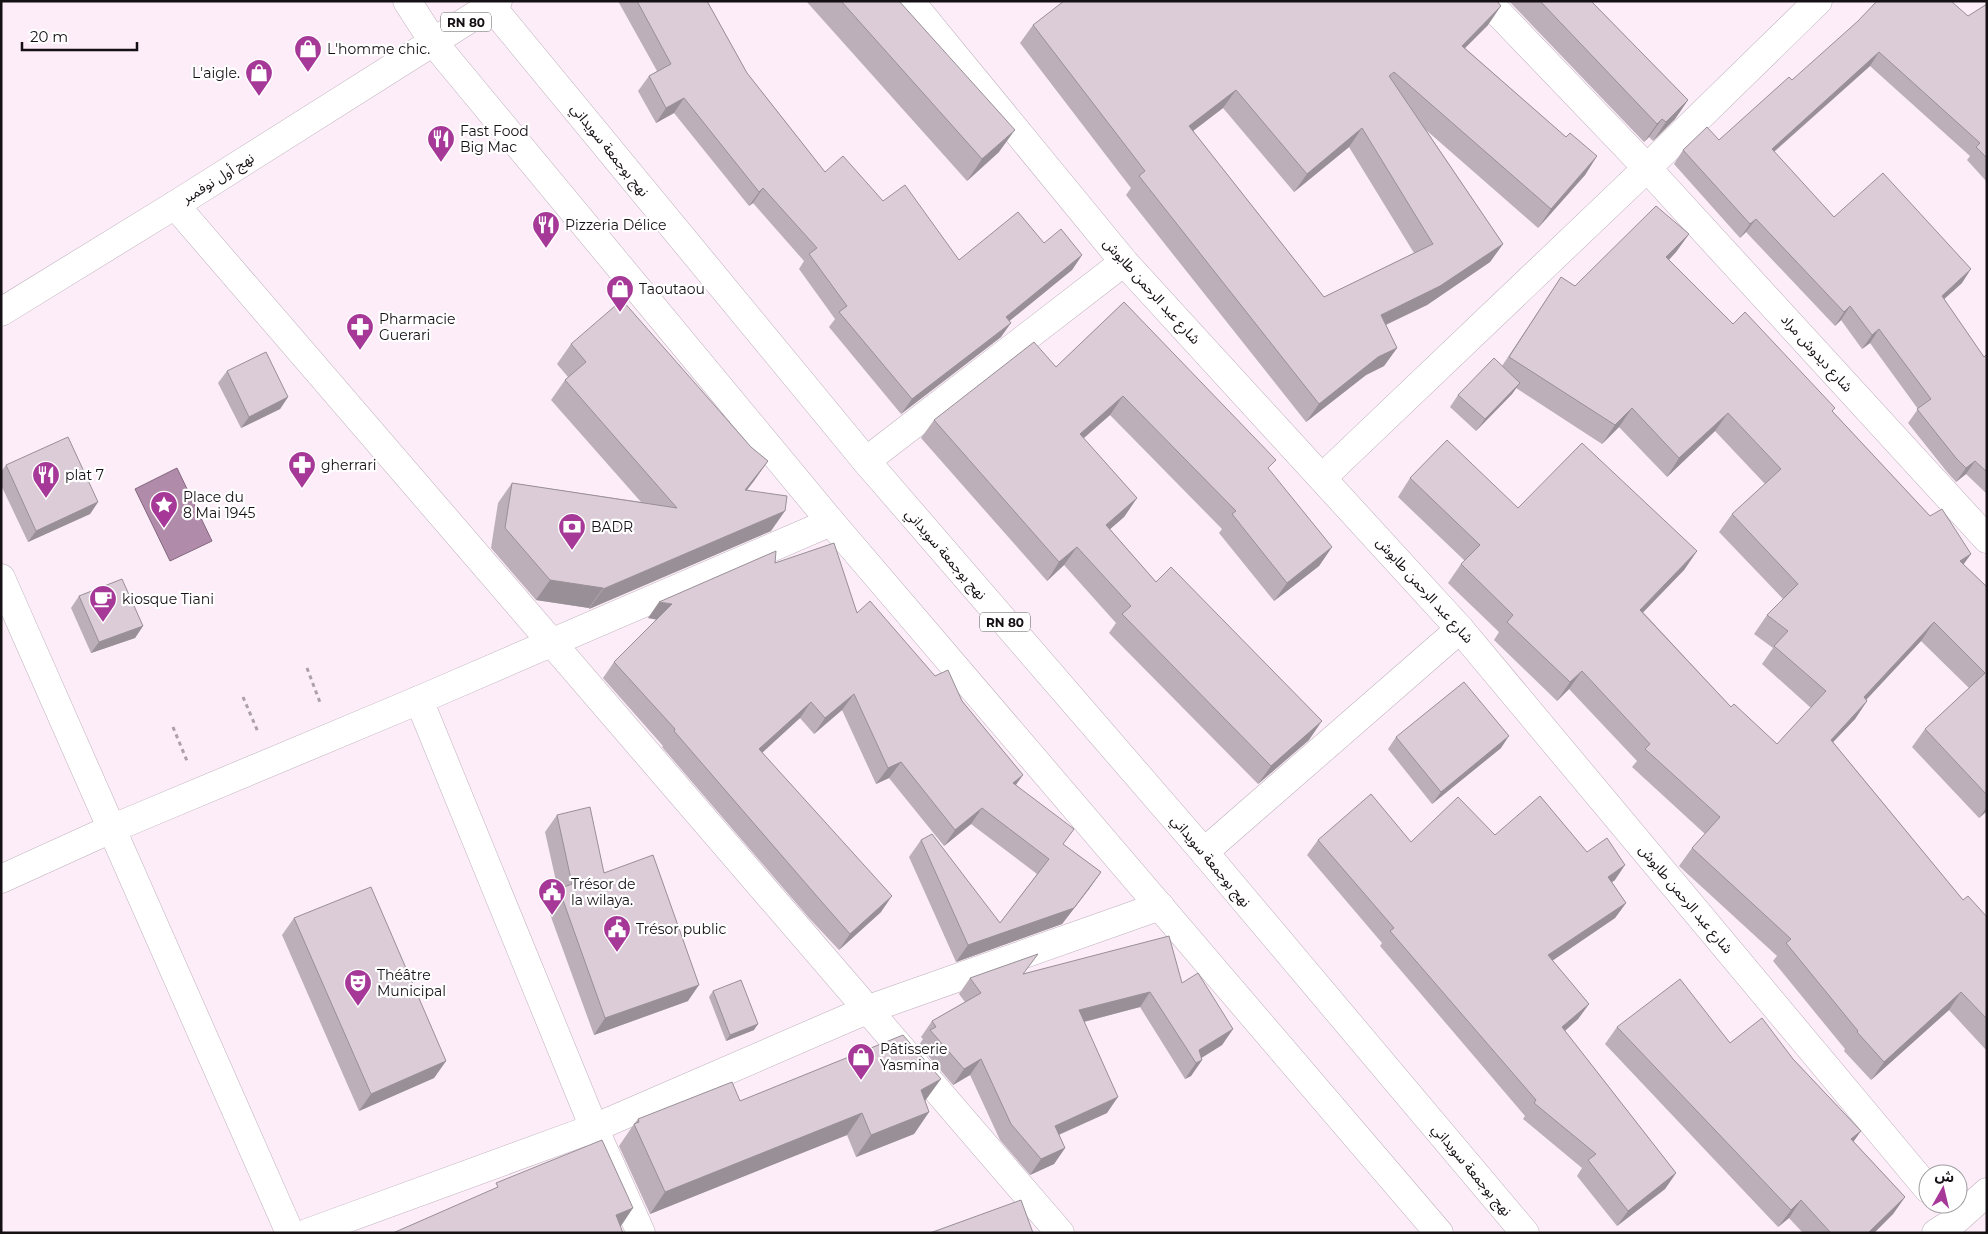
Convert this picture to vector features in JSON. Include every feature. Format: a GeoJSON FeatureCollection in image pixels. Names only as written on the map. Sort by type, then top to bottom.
{"type":"FeatureCollection","features":[{"type":"Feature","properties":{"kind":"street"},"geometry":{"type":"LineString","coordinates":[[407,1],[434,43]]}},
{"type":"Feature","properties":{"kind":"street","name":"شارع عبد الرحمن طابوش"},"geometry":{"type":"LineString","coordinates":[[910,1],[1124,262],[1323,477],[1460,629],[1918,1177]]}},
{"type":"Feature","properties":{"kind":"street","name":"شارع ديدوش مراد"},"geometry":{"type":"LineString","coordinates":[[1486,1],[1647,168],[1987,539]]}},
{"type":"Feature","properties":{"kind":"street"},"geometry":{"type":"LineString","coordinates":[[1323,477],[1647,168],[1818,1]]}},
{"type":"Feature","properties":{"kind":"street","name":"RN 80"},"geometry":{"type":"LineString","coordinates":[[493,3],[434,43],[831,522],[1439,1233]]}},
{"type":"Feature","properties":{"kind":"street","name":"نهج بوجمعة سويداني"},"geometry":{"type":"LineString","coordinates":[[493,3],[866,461],[1204,852],[1525,1233]]}},
{"type":"Feature","properties":{"kind":"street","name":"نهج أول نوفمبر"},"geometry":{"type":"LineString","coordinates":[[1,312],[434,43]]}},
{"type":"Feature","properties":{"kind":"street"},"geometry":{"type":"LineString","coordinates":[[176,205],[1060,1233]]}},
{"type":"Feature","properties":{"kind":"street"},"geometry":{"type":"LineString","coordinates":[[866,461],[1124,262]]}},
{"type":"Feature","properties":{"kind":"street"},"geometry":{"type":"LineString","coordinates":[[1,879],[111,829],[419,700],[831,522]]}},
{"type":"Feature","properties":{"kind":"street"},"geometry":{"type":"LineString","coordinates":[[1,578],[290,1233]]}},
{"type":"Feature","properties":{"kind":"street"},"geometry":{"type":"LineString","coordinates":[[1204,852],[1460,629]]}},
{"type":"Feature","properties":{"kind":"street"},"geometry":{"type":"LineString","coordinates":[[419,700],[594,1128],[641,1233]]}},
{"type":"Feature","properties":{"kind":"street"},"geometry":{"type":"LineString","coordinates":[[307,1233],[594,1128],[869,1009],[1160,906]]}},
{"type":"Feature","properties":{"kind":"street"},"geometry":{"type":"LineString","coordinates":[[1949,1223],[1987,1192]]}},
{"type":"Feature","properties":{"kind":"shaded area"},"geometry":{"type":"Polygon","coordinates":[[[177,468],[212,541],[170,561],[135,489],[177,468]]]}},
{"type":"Feature","properties":{"kind":"building"},"geometry":{"type":"Polygon","coordinates":[[[637,1],[707,1],[747,73],[825,172],[843,156],[883,201],[905,185],[959,260],[1018,212],[1044,243],[1061,229],[1082,255],[1006,317],[1011,323],[912,399],[839,312],[847,306],[809,254],[817,248],[763,188],[759,192],[684,98],[666,108],[649,76],[671,64],[637,1]]]}},
{"type":"Feature","properties":{"kind":"building"},"geometry":{"type":"Polygon","coordinates":[[[841,1],[899,1],[1015,130],[982,159],[841,1]]]}},
{"type":"Feature","properties":{"kind":"building"},"geometry":{"type":"Polygon","coordinates":[[[1064,1],[1497,1],[1501,6],[1462,46],[1566,137],[1570,133],[1597,156],[1551,209],[1394,72],[1389,76],[1503,244],[1440,286],[1381,315],[1397,348],[1378,357],[1319,404],[1139,176],[1145,171],[1033,25],[1064,1]],[[1236,90],[1189,126],[1324,297],[1433,244],[1362,128],[1307,174],[1236,90]]]}},
{"type":"Feature","properties":{"kind":"building"},"geometry":{"type":"Polygon","coordinates":[[[1540,1],[1591,1],[1688,100],[1666,122],[1662,119],[1657,124],[1540,1]]]}},
{"type":"Feature","properties":{"kind":"building"},"geometry":{"type":"Polygon","coordinates":[[[1877,1],[1951,1],[1968,16],[1987,4],[1987,158],[1976,147],[1980,143],[1879,52],[1772,149],[1834,217],[1883,173],[1971,269],[1942,296],[1984,357],[1987,354],[1987,472],[1975,461],[1966,468],[1917,409],[1931,399],[1879,329],[1872,335],[1850,306],[1844,312],[1756,219],[1750,224],[1683,150],[1707,127],[1719,140],[1789,77],[1792,80],[1858,21],[1877,1]]]}},
{"type":"Feature","properties":{"kind":"building"},"geometry":{"type":"Polygon","coordinates":[[[1656,206],[1689,234],[1666,257],[1733,324],[1745,312],[1835,408],[1832,411],[1930,516],[1942,509],[1971,554],[1960,561],[1987,587],[1987,795],[1925,729],[1985,673],[1934,622],[1864,697],[1867,701],[1831,740],[1963,900],[1968,896],[1987,917],[1987,1019],[1961,992],[1884,1062],[1857,1032],[1786,943],[1791,939],[1692,848],[1720,817],[1645,749],[1650,744],[1582,671],[1570,682],[1507,622],[1513,615],[1461,564],[1480,545],[1410,478],[1447,440],[1518,508],[1582,443],[1697,551],[1640,610],[1731,707],[1734,704],[1777,744],[1826,691],[1774,646],[1788,631],[1767,615],[1798,584],[1732,514],[1781,469],[1728,413],[1679,458],[1632,408],[1615,425],[1509,357],[1561,277],[1575,286],[1656,206]]]}},
{"type":"Feature","properties":{"kind":"building"},"geometry":{"type":"Polygon","coordinates":[[[622,300],[751,447],[768,461],[745,490],[787,496],[785,511],[603,589],[550,580],[505,528],[512,483],[677,508],[565,380],[586,362],[571,344],[622,300]]]}},
{"type":"Feature","properties":{"kind":"building"},"geometry":{"type":"Polygon","coordinates":[[[1124,302],[1276,460],[1268,468],[1332,547],[1287,583],[1232,514],[1236,511],[1123,396],[1080,434],[1137,498],[1106,525],[1156,582],[1171,567],[1322,721],[1271,766],[1122,614],[1131,606],[1077,547],[1059,562],[934,420],[1034,342],[1056,367],[1124,302]]]}},
{"type":"Feature","properties":{"kind":"building"},"geometry":{"type":"Polygon","coordinates":[[[266,352],[288,397],[249,417],[227,371],[266,352]]]}},
{"type":"Feature","properties":{"kind":"building"},"geometry":{"type":"Polygon","coordinates":[[[1494,358],[1520,383],[1485,419],[1458,395],[1494,358]]]}},
{"type":"Feature","properties":{"kind":"building","name":"plat 7"},"geometry":{"type":"Polygon","coordinates":[[[68,437],[98,502],[36,531],[6,465],[68,437]]]}},
{"type":"Feature","properties":{"kind":"building"},"geometry":{"type":"Polygon","coordinates":[[[834,543],[857,613],[870,601],[935,676],[948,670],[962,701],[1023,775],[1013,783],[1074,829],[1063,844],[1101,872],[1074,908],[968,945],[921,840],[932,834],[1000,923],[1049,859],[982,808],[955,830],[901,762],[888,768],[854,694],[825,718],[811,702],[759,749],[892,896],[850,934],[674,731],[675,729],[614,662],[672,604],[659,602],[776,551],[775,563],[834,543]]]}},
{"type":"Feature","properties":{"kind":"building","name":"kiosque Tiani"},"geometry":{"type":"Polygon","coordinates":[[[122,579],[143,626],[99,642],[79,596],[122,579]]]}},
{"type":"Feature","properties":{"kind":"building"},"geometry":{"type":"Polygon","coordinates":[[[1464,682],[1509,736],[1441,792],[1396,737],[1464,682]]]}},
{"type":"Feature","properties":{"kind":"building"},"geometry":{"type":"Polygon","coordinates":[[[1371,794],[1411,842],[1458,797],[1495,835],[1540,796],[1587,852],[1607,838],[1625,865],[1608,877],[1626,903],[1548,955],[1589,1004],[1562,1027],[1676,1173],[1628,1211],[1588,1160],[1596,1154],[1534,1103],[1536,1100],[1390,931],[1394,928],[1318,840],[1371,794]]]}},
{"type":"Feature","properties":{"kind":"building","name":"Trésor public"},"geometry":{"type":"Polygon","coordinates":[[[590,807],[604,873],[653,855],[699,985],[605,1018],[559,889],[572,884],[557,815],[590,807]]]}},
{"type":"Feature","properties":{"kind":"building","name":"Théâtre Municipal"},"geometry":{"type":"Polygon","coordinates":[[[371,887],[446,1061],[371,1094],[294,918],[371,887]]]}},
{"type":"Feature","properties":{"kind":"building"},"geometry":{"type":"Polygon","coordinates":[[[1169,936],[1182,983],[1198,973],[1233,1029],[1199,1050],[1202,1060],[1196,1063],[1150,992],[1079,1010],[1118,1097],[1055,1126],[1065,1148],[1041,1159],[1011,1124],[981,1059],[964,1069],[930,1030],[936,1027],[932,1021],[981,993],[970,978],[1038,954],[1023,974],[1169,936]]]}},
{"type":"Feature","properties":{"kind":"building"},"geometry":{"type":"Polygon","coordinates":[[[1680,979],[1730,1043],[1762,1018],[1793,1059],[1861,1131],[1851,1139],[1905,1197],[1868,1233],[1831,1233],[1801,1200],[1791,1210],[1617,1027],[1680,979]]]}},
{"type":"Feature","properties":{"kind":"building"},"geometry":{"type":"Polygon","coordinates":[[[741,980],[758,1024],[730,1035],[713,991],[741,980]]]}},
{"type":"Feature","properties":{"kind":"building"},"geometry":{"type":"Polygon","coordinates":[[[903,1035],[941,1079],[921,1090],[929,1112],[871,1135],[862,1113],[665,1192],[634,1124],[639,1122],[638,1119],[732,1082],[740,1101],[903,1035]]]}},
{"type":"Feature","properties":{"kind":"building"},"geometry":{"type":"Polygon","coordinates":[[[602,1140],[633,1208],[616,1215],[623,1233],[393,1233],[498,1187],[496,1183],[602,1140]]]}},
{"type":"Feature","properties":{"kind":"building"},"geometry":{"type":"Polygon","coordinates":[[[1021,1200],[1033,1233],[930,1233],[1021,1200]]]}},
{"type":"Feature","properties":{"kind":"place","name":"L'homme chic."},"geometry":{"type":"Point","coordinates":[308,73]}},
{"type":"Feature","properties":{"kind":"place","name":"L'aigle."},"geometry":{"type":"Point","coordinates":[259,97]}},
{"type":"Feature","properties":{"kind":"place","name":"Fast Food Big Mac"},"geometry":{"type":"Point","coordinates":[441,163]}},
{"type":"Feature","properties":{"kind":"place","name":"Pizzeria Délice"},"geometry":{"type":"Point","coordinates":[546,249]}},
{"type":"Feature","properties":{"kind":"place","name":"Taoutaou"},"geometry":{"type":"Point","coordinates":[620,313]}},
{"type":"Feature","properties":{"kind":"place","name":"Pharmacie Guerari"},"geometry":{"type":"Point","coordinates":[360,351]}},
{"type":"Feature","properties":{"kind":"place","name":"gherrari"},"geometry":{"type":"Point","coordinates":[302,489]}},
{"type":"Feature","properties":{"kind":"place","name":"plat 7"},"geometry":{"type":"Point","coordinates":[46,499]}},
{"type":"Feature","properties":{"kind":"place","name":"Place du 8 Mai 1945"},"geometry":{"type":"Point","coordinates":[164,529]}},
{"type":"Feature","properties":{"kind":"place","name":"BADR"},"geometry":{"type":"Point","coordinates":[572,551]}},
{"type":"Feature","properties":{"kind":"place","name":"kiosque Tiani"},"geometry":{"type":"Point","coordinates":[103,623]}},
{"type":"Feature","properties":{"kind":"place","name":"Trésor de la wilaya."},"geometry":{"type":"Point","coordinates":[552,916]}},
{"type":"Feature","properties":{"kind":"place","name":"Trésor public"},"geometry":{"type":"Point","coordinates":[617,953]}},
{"type":"Feature","properties":{"kind":"place","name":"Théâtre Municipal"},"geometry":{"type":"Point","coordinates":[358,1007]}},
{"type":"Feature","properties":{"kind":"place","name":"Pâtisserie Yasmina"},"geometry":{"type":"Point","coordinates":[861,1081]}}]}
